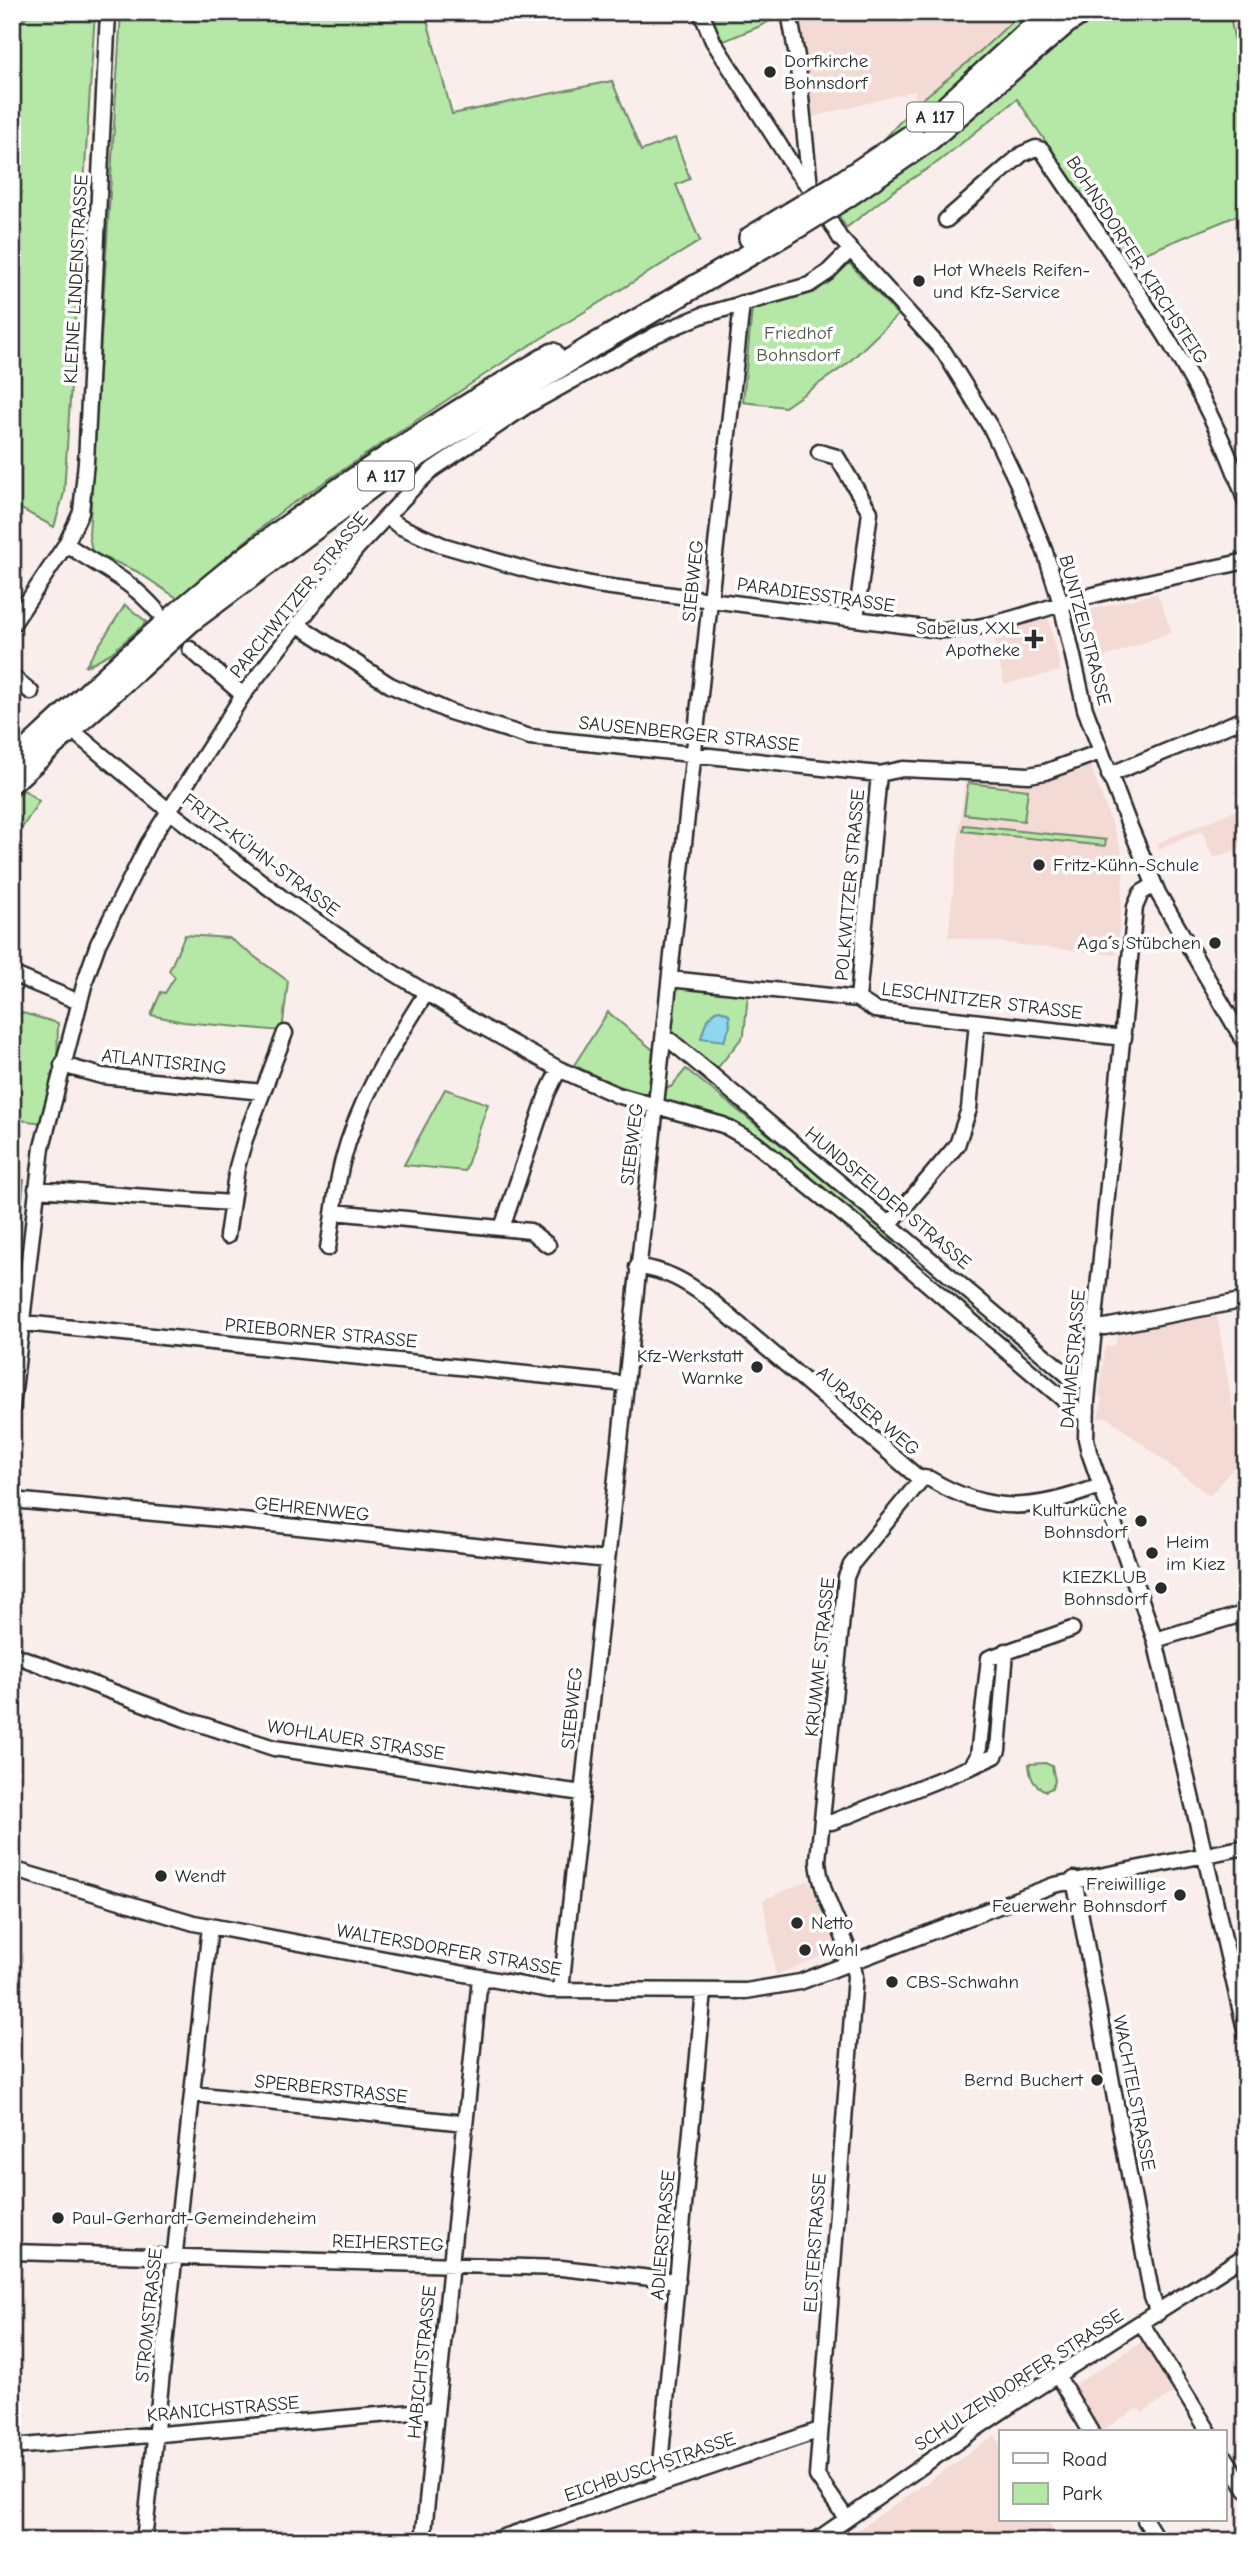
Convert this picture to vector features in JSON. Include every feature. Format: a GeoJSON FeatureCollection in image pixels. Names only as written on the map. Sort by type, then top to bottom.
{"type":"FeatureCollection","features":[{"type":"Feature","properties":{"kind":"highway","name":"A 117"},"geometry":{"type":"LineString","coordinates":[[12,782],[192,620],[384,477],[795,220],[929,140],[1068,15]]}},
{"type":"Feature","properties":{"kind":"highway","name":"A 117"},"geometry":{"type":"LineString","coordinates":[[12,763],[124,659],[227,573],[407,442],[483,395],[795,220]]}},
{"type":"Feature","properties":{"kind":"street","name":"KLEINE LINDENSTRASSE"},"geometry":{"type":"LineString","coordinates":[[12,625],[66,544],[80,512],[86,462],[108,12]]}},
{"type":"Feature","properties":{"kind":"street"},"geometry":{"type":"LineString","coordinates":[[701,12],[722,56],[796,171],[811,188]]}},
{"type":"Feature","properties":{"kind":"street"},"geometry":{"type":"LineString","coordinates":[[789,12],[797,57],[811,188]]}},
{"type":"Feature","properties":{"kind":"street","name":"BOHNSDORFER KIRCHSTEIG"},"geometry":{"type":"LineString","coordinates":[[946,220],[1022,154],[1036,148],[1042,150],[1192,379],[1225,446],[1246,502]]}},
{"type":"Feature","properties":{"kind":"street","name":"BUNTZELSTRASSE"},"geometry":{"type":"LineString","coordinates":[[811,188],[830,224],[850,250],[932,337],[970,390],[1017,482],[1045,552],[1061,604],[1086,709],[1100,752],[1154,886],[1246,1045]]}},
{"type":"Feature","properties":{"kind":"street","name":"PARCHWITZER STRASSE"},"geometry":{"type":"LineString","coordinates":[[12,1408],[17,1323],[42,1147],[79,1002],[109,919],[168,810],[243,695],[357,548],[433,469],[525,407],[655,335],[703,315],[809,285],[827,273],[850,250]]}},
{"type":"Feature","properties":{"kind":"street","name":"SIEBWEG"},"geometry":{"type":"LineString","coordinates":[[561,1990],[742,303]]}},
{"type":"Feature","properties":{"kind":"street"},"geometry":{"type":"LineString","coordinates":[[819,452],[837,457],[870,512],[856,620]]}},
{"type":"Feature","properties":{"kind":"street","name":"PARADIESSTRASSE"},"geometry":{"type":"LineString","coordinates":[[387,516],[399,526],[442,545],[516,567],[596,585],[940,630],[965,630],[1009,621],[1061,604],[1246,561]]}},
{"type":"Feature","properties":{"kind":"street"},"geometry":{"type":"LineString","coordinates":[[66,544],[94,565],[126,580],[142,593],[157,611]]}},
{"type":"Feature","properties":{"kind":"street","name":"SAUSENBERGER STRASSE"},"geometry":{"type":"LineString","coordinates":[[297,624],[390,685],[450,712],[530,737],[879,774],[903,769],[1029,775],[1100,752]]}},
{"type":"Feature","properties":{"kind":"street","name":"PARCHWITZER STRASSE"},"geometry":{"type":"LineString","coordinates":[[190,649],[243,695]]}},
{"type":"Feature","properties":{"kind":"street"},"geometry":{"type":"LineString","coordinates":[[12,676],[31,692]]}},
{"type":"Feature","properties":{"kind":"street"},"geometry":{"type":"LineString","coordinates":[[1109,775],[1246,718]]}},
{"type":"Feature","properties":{"kind":"street","name":"FRITZ-KÜHN-STRASSE"},"geometry":{"type":"LineString","coordinates":[[80,737],[168,810],[285,900],[426,993],[559,1069],[617,1095],[656,1106]]}},
{"type":"Feature","properties":{"kind":"street","name":"POLKWITZER STRASSE"},"geometry":{"type":"LineString","coordinates":[[858,999],[879,774]]}},
{"type":"Feature","properties":{"kind":"street","name":"DAHMESTRASSE"},"geometry":{"type":"LineString","coordinates":[[1154,886],[1141,893],[1135,907],[1089,1380],[1086,1439],[1155,1640],[1246,2034]]}},
{"type":"Feature","properties":{"kind":"street"},"geometry":{"type":"LineString","coordinates":[[12,974],[79,1002]]}},
{"type":"Feature","properties":{"kind":"street","name":"LESCHNITZER STRASSE"},"geometry":{"type":"LineString","coordinates":[[670,979],[858,999],[875,1010],[1124,1038]]}},
{"type":"Feature","properties":{"kind":"street"},"geometry":{"type":"LineString","coordinates":[[328,1248],[343,1160],[370,1087],[426,993]]}},
{"type":"Feature","properties":{"kind":"street"},"geometry":{"type":"LineString","coordinates":[[889,1225],[957,1145],[969,1109],[977,1022]]}},
{"type":"Feature","properties":{"kind":"street"},"geometry":{"type":"LineString","coordinates":[[228,1236],[237,1167],[285,1033]]}},
{"type":"Feature","properties":{"kind":"street","name":"HUNDSFELDER STRASSE"},"geometry":{"type":"LineString","coordinates":[[664,1040],[671,1041],[1071,1378],[1089,1380]]}},
{"type":"Feature","properties":{"kind":"street","name":"ATLANTISRING"},"geometry":{"type":"LineString","coordinates":[[62,1065],[102,1076],[262,1092]]}},
{"type":"Feature","properties":{"kind":"street"},"geometry":{"type":"LineString","coordinates":[[502,1228],[547,1094],[559,1069]]}},
{"type":"Feature","properties":{"kind":"street","name":"HUNDSFELDER STRASSE"},"geometry":{"type":"LineString","coordinates":[[656,1106],[723,1125],[773,1155],[1077,1411],[1087,1411]]}},
{"type":"Feature","properties":{"kind":"street"},"geometry":{"type":"LineString","coordinates":[[36,1189],[231,1203]]}},
{"type":"Feature","properties":{"kind":"street"},"geometry":{"type":"LineString","coordinates":[[334,1212],[530,1231],[548,1245]]}},
{"type":"Feature","properties":{"kind":"street","name":"AURASER WEG"},"geometry":{"type":"LineString","coordinates":[[637,1267],[665,1272],[708,1298],[920,1480],[930,1479],[974,1500],[1011,1507],[1056,1501],[1100,1486]]}},
{"type":"Feature","properties":{"kind":"street"},"geometry":{"type":"LineString","coordinates":[[1095,1326],[1105,1327],[1246,1300]]}},
{"type":"Feature","properties":{"kind":"street","name":"PRIEBORNER STRASSE"},"geometry":{"type":"LineString","coordinates":[[17,1323],[626,1384]]}},
{"type":"Feature","properties":{"kind":"street","name":"KRUMME STRASSE"},"geometry":{"type":"LineString","coordinates":[[853,1962],[821,1879],[818,1860],[846,1577],[851,1565],[920,1480]]}},
{"type":"Feature","properties":{"kind":"street","name":"GEHRENWEG"},"geometry":{"type":"LineString","coordinates":[[12,1500],[242,1521],[607,1560]]}},
{"type":"Feature","properties":{"kind":"street"},"geometry":{"type":"LineString","coordinates":[[1155,1640],[1246,1613]]}},
{"type":"Feature","properties":{"kind":"street"},"geometry":{"type":"LineString","coordinates":[[822,1821],[832,1822],[971,1766],[978,1756],[989,1658],[1072,1629]]}},
{"type":"Feature","properties":{"kind":"street","name":"WOHLAUER STRASSE"},"geometry":{"type":"LineString","coordinates":[[12,1654],[185,1719],[274,1748],[582,1793]]}},
{"type":"Feature","properties":{"kind":"street","name":"WALTERSDORFER STRASSE"},"geometry":{"type":"LineString","coordinates":[[12,1869],[150,1911],[210,1926],[480,1978],[561,1990],[704,1992],[746,1991],[800,1982],[1029,1892],[1074,1879],[1246,1847]]}},
{"type":"Feature","properties":{"kind":"street","name":"WACHTELSTRASSE"},"geometry":{"type":"LineString","coordinates":[[1074,1879],[1152,2297],[1158,2313]]}},
{"type":"Feature","properties":{"kind":"street","name":"STROMSTRASSE"},"geometry":{"type":"LineString","coordinates":[[144,2541],[210,1926]]}},
{"type":"Feature","properties":{"kind":"street","name":"ELSTERSTRASSE"},"geometry":{"type":"LineString","coordinates":[[846,2518],[817,2476],[855,1976],[853,1962]]}},
{"type":"Feature","properties":{"kind":"street","name":"HABICHTSTRASSE"},"geometry":{"type":"LineString","coordinates":[[424,2541],[480,1978]]}},
{"type":"Feature","properties":{"kind":"street","name":"ADLERSTRASSE"},"geometry":{"type":"LineString","coordinates":[[665,2482],[660,2465],[704,1992]]}},
{"type":"Feature","properties":{"kind":"street","name":"SPERBERSTRASSE"},"geometry":{"type":"LineString","coordinates":[[193,2094],[465,2123]]}},
{"type":"Feature","properties":{"kind":"street","name":"REIHERSTEG"},"geometry":{"type":"LineString","coordinates":[[12,2252],[452,2264],[561,2269],[678,2281]]}},
{"type":"Feature","properties":{"kind":"street","name":"SCHULZENDORFER STRASSE"},"geometry":{"type":"LineString","coordinates":[[818,2540],[846,2518],[1057,2375],[1142,2324],[1246,2255]]}},
{"type":"Feature","properties":{"kind":"street"},"geometry":{"type":"LineString","coordinates":[[1142,2324],[1208,2430]]}},
{"type":"Feature","properties":{"kind":"street"},"geometry":{"type":"LineString","coordinates":[[1057,2375],[1090,2430]]}},
{"type":"Feature","properties":{"kind":"street","name":"KRANICHSTRASSE"},"geometry":{"type":"LineString","coordinates":[[12,2447],[436,2410]]}},
{"type":"Feature","properties":{"kind":"street","name":"EICHBUSCHSTRASSE"},"geometry":{"type":"LineString","coordinates":[[492,2541],[509,2538],[820,2430]]}},
{"type":"Feature","properties":{"kind":"street"},"geometry":{"type":"LineString","coordinates":[[1226,2459],[1246,2490]]}},
{"type":"Feature","properties":{"kind":"street"},"geometry":{"type":"LineString","coordinates":[[1146,2522],[1158,2541]]}},
{"type":"Feature","properties":{"kind":"shaded area"},"geometry":{"type":"Polygon","coordinates":[[[798,12],[1022,12],[973,58],[914,106],[915,91],[809,118],[805,49],[798,12]]]}},
{"type":"Feature","properties":{"kind":"shaded area"},"geometry":{"type":"Polygon","coordinates":[[[1229,12],[1246,12],[1246,97],[1229,12]]]}},
{"type":"Feature","properties":{"kind":"shaded area"},"geometry":{"type":"Polygon","coordinates":[[[1157,593],[1172,632],[1090,663],[1077,613],[1157,593]]]}},
{"type":"Feature","properties":{"kind":"shaded area"},"geometry":{"type":"Polygon","coordinates":[[[1049,619],[1061,671],[1004,684],[993,633],[1049,619]]]}},
{"type":"Feature","properties":{"kind":"shaded area","name":"Fritz-Kühn-Schule"},"geometry":{"type":"Polygon","coordinates":[[[1090,764],[1122,852],[1120,859],[1124,870],[1117,955],[948,937],[965,778],[1018,782],[1045,780],[1090,764]]]}},
{"type":"Feature","properties":{"kind":"shaded area"},"geometry":{"type":"Polygon","coordinates":[[[1246,806],[1246,846],[1213,858],[1202,831],[1159,849],[1157,843],[1246,806]]]}},
{"type":"Feature","properties":{"kind":"shaded area"},"geometry":{"type":"Polygon","coordinates":[[[1217,1314],[1241,1459],[1210,1496],[1107,1417],[1097,1419],[1102,1398],[1099,1396],[1105,1347],[1115,1345],[1118,1333],[1217,1314]]]}},
{"type":"Feature","properties":{"kind":"shaded area","name":"Netto"},"geometry":{"type":"Polygon","coordinates":[[[809,1880],[837,1950],[776,1975],[763,1900],[809,1880]]]}},
{"type":"Feature","properties":{"kind":"shaded area"},"geometry":{"type":"Polygon","coordinates":[[[1145,2340],[1177,2391],[1142,2413],[1138,2408],[1100,2430],[1073,2386],[1145,2340]]]}},
{"type":"Feature","properties":{"kind":"shaded area"},"geometry":{"type":"Polygon","coordinates":[[[995,2435],[999,2441],[999,2522],[1049,2522],[1061,2541],[842,2541],[995,2435]]]}},
{"type":"Feature","properties":{"kind":"green space"},"geometry":{"type":"Polygon","coordinates":[[[35,12],[95,12],[64,493],[54,527],[12,504],[12,25],[35,12]]]}},
{"type":"Feature","properties":{"kind":"green space"},"geometry":{"type":"Polygon","coordinates":[[[121,12],[425,12],[452,114],[612,81],[641,151],[675,138],[690,179],[676,185],[700,241],[514,355],[283,510],[177,598],[136,571],[92,552],[89,535],[121,12]]]}},
{"type":"Feature","properties":{"kind":"green space"},"geometry":{"type":"Polygon","coordinates":[[[706,12],[784,12],[785,13],[719,43],[706,12]]]}},
{"type":"Feature","properties":{"kind":"green space"},"geometry":{"type":"Polygon","coordinates":[[[1022,12],[1037,12],[1016,37],[871,154],[914,106],[973,58],[1022,12]]]}},
{"type":"Feature","properties":{"kind":"green space"},"geometry":{"type":"Polygon","coordinates":[[[1097,12],[1229,12],[1246,97],[1246,212],[1126,261],[1017,99],[938,162],[896,189],[846,228],[838,214],[928,152],[1097,12]]]}},
{"type":"Feature","properties":{"kind":"green space","name":"Friedhof Bohnsdorf"},"geometry":{"type":"Polygon","coordinates":[[[849,263],[898,315],[846,365],[785,407],[743,402],[752,308],[814,292],[849,263]]]}},
{"type":"Feature","properties":{"kind":"green space"},"geometry":{"type":"Polygon","coordinates":[[[125,605],[147,622],[111,653],[85,667],[125,605]]]}},
{"type":"Feature","properties":{"kind":"green space"},"geometry":{"type":"Polygon","coordinates":[[[968,783],[1028,790],[1024,821],[964,814],[968,783]]]}},
{"type":"Feature","properties":{"kind":"green space"},"geometry":{"type":"Polygon","coordinates":[[[24,790],[39,801],[12,844],[12,801],[24,790]]]}},
{"type":"Feature","properties":{"kind":"green space"},"geometry":{"type":"Polygon","coordinates":[[[964,825],[1106,840],[1105,846],[963,831],[964,825]]]}},
{"type":"Feature","properties":{"kind":"green space"},"geometry":{"type":"Polygon","coordinates":[[[185,935],[229,938],[288,981],[282,1031],[183,1022],[151,1015],[161,992],[165,993],[175,977],[169,971],[185,935]]]}},
{"type":"Feature","properties":{"kind":"green space"},"geometry":{"type":"Polygon","coordinates":[[[676,986],[748,994],[744,1035],[716,1070],[671,1032],[676,986]]]}},
{"type":"Feature","properties":{"kind":"green space"},"geometry":{"type":"Polygon","coordinates":[[[12,1010],[58,1023],[57,1068],[43,1123],[12,1119],[12,1010]]]}},
{"type":"Feature","properties":{"kind":"green space"},"geometry":{"type":"Polygon","coordinates":[[[608,1012],[653,1050],[648,1094],[619,1086],[574,1065],[608,1012]]]}},
{"type":"Feature","properties":{"kind":"green space"},"geometry":{"type":"Polygon","coordinates":[[[686,1069],[898,1238],[889,1248],[772,1147],[726,1123],[663,1102],[667,1087],[671,1087],[686,1069]]]}},
{"type":"Feature","properties":{"kind":"green space"},"geometry":{"type":"Polygon","coordinates":[[[445,1089],[488,1104],[465,1171],[404,1165],[445,1089]]]}},
{"type":"Feature","properties":{"kind":"green space"},"geometry":{"type":"Polygon","coordinates":[[[12,1179],[24,1180],[19,1225],[12,1224],[12,1179]]]}},
{"type":"Feature","properties":{"kind":"green space"},"geometry":{"type":"Polygon","coordinates":[[[1045,1763],[1052,1766],[1055,1781],[1052,1788],[1046,1791],[1033,1780],[1029,1764],[1045,1763]]]}},
{"type":"Feature","properties":{"kind":"water"},"geometry":{"type":"Polygon","coordinates":[[[715,1011],[729,1014],[730,1026],[724,1041],[701,1038],[706,1022],[715,1011]]]}},
{"type":"Feature","properties":{"kind":"place","name":"Dorfkirche Bohnsdorf"},"geometry":{"type":"Point","coordinates":[770,72]}},
{"type":"Feature","properties":{"kind":"place","name":"Hot Wheels Reifen- und Kfz-Service"},"geometry":{"type":"Point","coordinates":[919,281]}},
{"type":"Feature","properties":{"kind":"place","name":"Sabelus XXL Apotheke"},"geometry":{"type":"Point","coordinates":[1034,639]}},
{"type":"Feature","properties":{"kind":"place","name":"Fritz-Kühn-Schule"},"geometry":{"type":"Point","coordinates":[1039,865]}},
{"type":"Feature","properties":{"kind":"place","name":"Aga´s Stübchen"},"geometry":{"type":"Point","coordinates":[1215,943]}},
{"type":"Feature","properties":{"kind":"place","name":"Kfz-Werkstatt Warnke"},"geometry":{"type":"Point","coordinates":[757,1367]}},
{"type":"Feature","properties":{"kind":"place","name":"Kulturküche Bohnsdorf"},"geometry":{"type":"Point","coordinates":[1141,1521]}},
{"type":"Feature","properties":{"kind":"place","name":"Heim im Kiez"},"geometry":{"type":"Point","coordinates":[1152,1553]}},
{"type":"Feature","properties":{"kind":"place","name":"KIEZKLUB Bohnsdorf"},"geometry":{"type":"Point","coordinates":[1161,1588]}},
{"type":"Feature","properties":{"kind":"place","name":"Wendt"},"geometry":{"type":"Point","coordinates":[161,1876]}},
{"type":"Feature","properties":{"kind":"place","name":"Freiwillige Feuerwehr Bohnsdorf"},"geometry":{"type":"Point","coordinates":[1180,1895]}},
{"type":"Feature","properties":{"kind":"place","name":"Netto"},"geometry":{"type":"Point","coordinates":[797,1923]}},
{"type":"Feature","properties":{"kind":"place","name":"Wahl"},"geometry":{"type":"Point","coordinates":[805,1950]}},
{"type":"Feature","properties":{"kind":"place","name":"CBS-Schwahn"},"geometry":{"type":"Point","coordinates":[892,1982]}},
{"type":"Feature","properties":{"kind":"place","name":"Bernd Buchert"},"geometry":{"type":"Point","coordinates":[1097,2080]}},
{"type":"Feature","properties":{"kind":"place","name":"Paul-Gerhardt-Gemeindeheim"},"geometry":{"type":"Point","coordinates":[58,2218]}}]}
